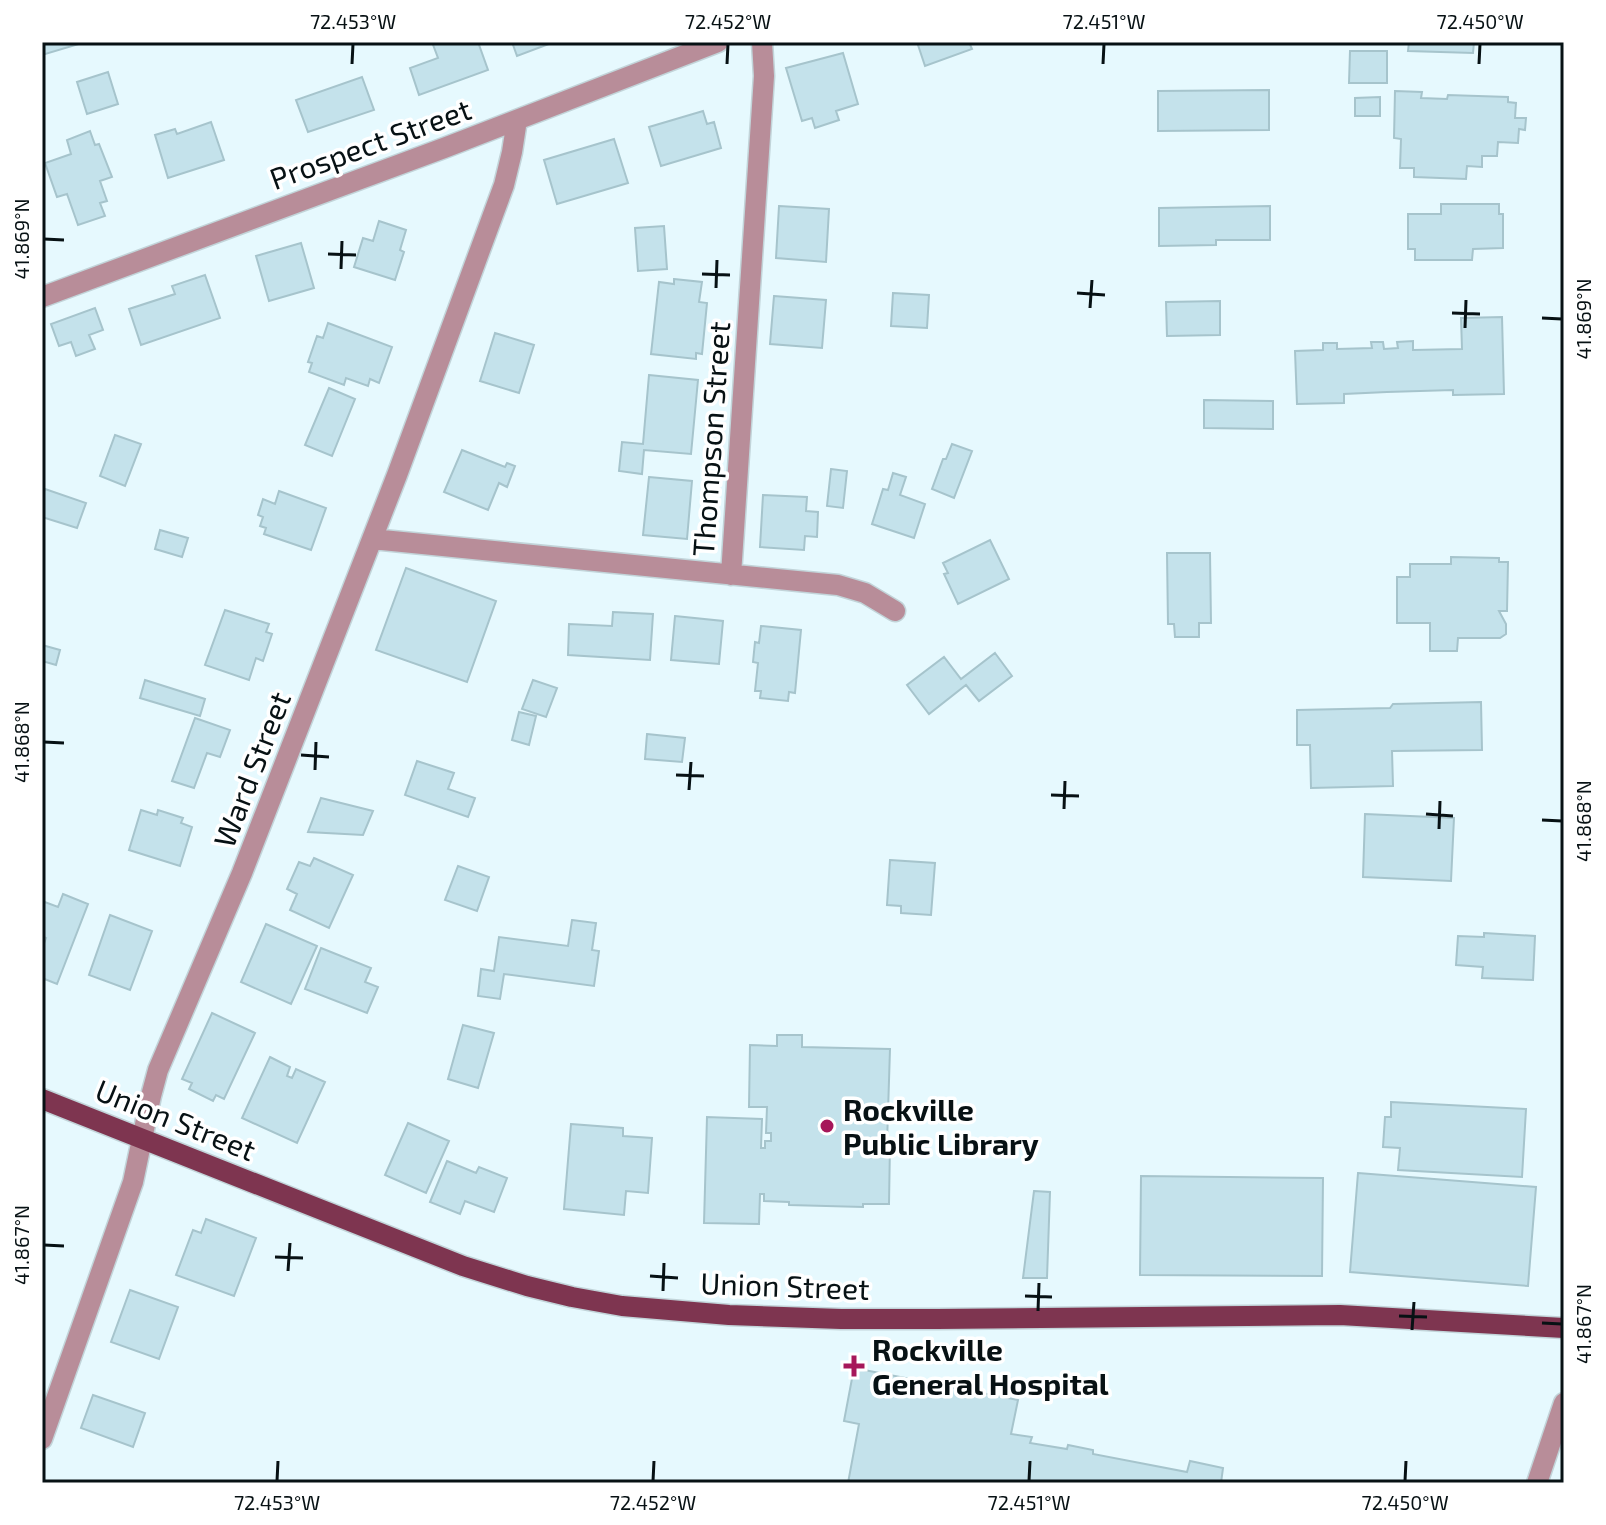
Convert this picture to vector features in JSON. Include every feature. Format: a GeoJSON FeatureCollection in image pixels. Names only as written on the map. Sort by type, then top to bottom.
{"type":"FeatureCollection","features":[{"type":"Feature","properties":{"kind":"main road","name":"Union Street"},"geometry":{"type":"LineString","coordinates":[[42,1099],[463,1266],[542,1290],[622,1306],[678,1312],[841,1319],[1340,1315],[1564,1328]]}},
{"type":"Feature","properties":{"kind":"street","name":"Prospect Street"},"geometry":{"type":"LineString","coordinates":[[43,291],[517,120],[718,42]]}},
{"type":"Feature","properties":{"kind":"street","name":"Thompson Street"},"geometry":{"type":"LineString","coordinates":[[372,539],[731,575],[764,76],[762,42]]}},
{"type":"Feature","properties":{"kind":"street","name":"Ward Street"},"geometry":{"type":"LineString","coordinates":[[42,1439],[128,1198],[162,1059],[237,886],[372,539],[499,200],[510,163],[517,120]]}},
{"type":"Feature","properties":{"kind":"street"},"geometry":{"type":"LineString","coordinates":[[731,575],[850,588],[895,611]]}},
{"type":"Feature","properties":{"kind":"street"},"geometry":{"type":"LineString","coordinates":[[1537,1483],[1564,1403]]}},
{"type":"Feature","properties":{"kind":"building"},"geometry":{"type":"Polygon","coordinates":[[[42,42],[82,42],[82,43],[42,55],[42,42]]]}},
{"type":"Feature","properties":{"kind":"building"},"geometry":{"type":"Polygon","coordinates":[[[432,42],[478,42],[488,70],[419,95],[410,68],[438,58],[432,42]]]}},
{"type":"Feature","properties":{"kind":"building"},"geometry":{"type":"Polygon","coordinates":[[[512,42],[554,42],[517,56],[512,42]]]}},
{"type":"Feature","properties":{"kind":"building"},"geometry":{"type":"Polygon","coordinates":[[[917,42],[969,42],[972,49],[925,66],[917,42]]]}},
{"type":"Feature","properties":{"kind":"building"},"geometry":{"type":"Polygon","coordinates":[[[1409,42],[1474,42],[1473,53],[1408,51],[1409,42]]]}},
{"type":"Feature","properties":{"kind":"building"},"geometry":{"type":"Polygon","coordinates":[[[1350,51],[1387,51],[1387,83],[1349,83],[1350,51]]]}},
{"type":"Feature","properties":{"kind":"building"},"geometry":{"type":"Polygon","coordinates":[[[843,53],[858,104],[836,111],[839,120],[815,128],[812,118],[802,121],[786,68],[843,53]]]}},
{"type":"Feature","properties":{"kind":"building"},"geometry":{"type":"Polygon","coordinates":[[[108,72],[118,104],[87,114],[77,82],[108,72]]]}},
{"type":"Feature","properties":{"kind":"building"},"geometry":{"type":"Polygon","coordinates":[[[362,77],[374,110],[308,132],[296,100],[362,77]]]}},
{"type":"Feature","properties":{"kind":"building"},"geometry":{"type":"Polygon","coordinates":[[[1269,90],[1269,130],[1158,131],[1158,91],[1269,90]]]}},
{"type":"Feature","properties":{"kind":"building"},"geometry":{"type":"Polygon","coordinates":[[[1395,91],[1422,92],[1421,98],[1447,99],[1448,95],[1508,97],[1508,102],[1516,103],[1515,118],[1526,118],[1525,130],[1519,129],[1518,143],[1498,142],[1497,156],[1482,156],[1482,167],[1467,166],[1466,179],[1414,177],[1414,168],[1400,168],[1401,139],[1394,138],[1395,91]]]}},
{"type":"Feature","properties":{"kind":"building"},"geometry":{"type":"Polygon","coordinates":[[[1380,97],[1380,116],[1355,116],[1355,98],[1380,97]]]}},
{"type":"Feature","properties":{"kind":"building"},"geometry":{"type":"Polygon","coordinates":[[[703,111],[707,124],[714,122],[721,148],[661,166],[649,127],[703,111]]]}},
{"type":"Feature","properties":{"kind":"building"},"geometry":{"type":"Polygon","coordinates":[[[211,122],[224,160],[168,178],[155,135],[175,129],[177,134],[211,122]]]}},
{"type":"Feature","properties":{"kind":"building"},"geometry":{"type":"Polygon","coordinates":[[[90,131],[95,145],[99,144],[112,177],[100,181],[107,201],[100,203],[105,216],[78,225],[67,194],[57,197],[45,163],[71,154],[67,140],[90,131]]]}},
{"type":"Feature","properties":{"kind":"building"},"geometry":{"type":"Polygon","coordinates":[[[614,139],[628,183],[557,204],[544,160],[614,139]]]}},
{"type":"Feature","properties":{"kind":"building"},"geometry":{"type":"Polygon","coordinates":[[[1441,204],[1499,204],[1499,214],[1503,214],[1503,248],[1473,249],[1472,260],[1415,260],[1415,249],[1408,249],[1408,214],[1441,214],[1441,204]]]}},
{"type":"Feature","properties":{"kind":"building"},"geometry":{"type":"Polygon","coordinates":[[[779,206],[829,209],[826,262],[776,258],[779,206]]]}},
{"type":"Feature","properties":{"kind":"building"},"geometry":{"type":"Polygon","coordinates":[[[1270,206],[1270,240],[1216,240],[1216,245],[1159,246],[1159,208],[1270,206]]]}},
{"type":"Feature","properties":{"kind":"building"},"geometry":{"type":"Polygon","coordinates":[[[379,221],[406,230],[400,250],[404,252],[395,280],[354,267],[363,238],[373,241],[379,221]]]}},
{"type":"Feature","properties":{"kind":"building"},"geometry":{"type":"Polygon","coordinates":[[[664,226],[667,269],[638,271],[635,228],[664,226]]]}},
{"type":"Feature","properties":{"kind":"building"},"geometry":{"type":"Polygon","coordinates":[[[301,243],[314,288],[269,301],[256,256],[301,243]]]}},
{"type":"Feature","properties":{"kind":"building"},"geometry":{"type":"Polygon","coordinates":[[[205,275],[220,318],[141,345],[129,309],[175,294],[172,286],[205,275]]]}},
{"type":"Feature","properties":{"kind":"building"},"geometry":{"type":"Polygon","coordinates":[[[674,279],[702,282],[699,302],[707,303],[702,354],[696,353],[696,359],[651,354],[659,282],[674,284],[674,279]]]}},
{"type":"Feature","properties":{"kind":"building"},"geometry":{"type":"Polygon","coordinates":[[[893,293],[929,295],[927,328],[891,326],[893,293]]]}},
{"type":"Feature","properties":{"kind":"building"},"geometry":{"type":"Polygon","coordinates":[[[774,296],[826,300],[822,348],[770,344],[774,296]]]}},
{"type":"Feature","properties":{"kind":"building"},"geometry":{"type":"Polygon","coordinates":[[[1220,301],[1220,335],[1167,336],[1166,302],[1220,301]]]}},
{"type":"Feature","properties":{"kind":"building"},"geometry":{"type":"Polygon","coordinates":[[[95,308],[103,330],[89,335],[95,349],[76,356],[71,342],[59,346],[51,324],[95,308]]]}},
{"type":"Feature","properties":{"kind":"building"},"geometry":{"type":"Polygon","coordinates":[[[1502,317],[1504,394],[1453,395],[1453,390],[1344,394],[1344,403],[1297,404],[1295,351],[1323,350],[1323,343],[1337,343],[1337,349],[1372,348],[1371,342],[1383,342],[1384,349],[1398,348],[1397,342],[1413,341],[1413,350],[1462,349],[1461,318],[1502,317]]]}},
{"type":"Feature","properties":{"kind":"building"},"geometry":{"type":"Polygon","coordinates":[[[328,323],[392,347],[379,383],[370,379],[368,386],[346,378],[344,385],[309,372],[312,363],[308,362],[317,336],[323,338],[328,323]]]}},
{"type":"Feature","properties":{"kind":"building"},"geometry":{"type":"Polygon","coordinates":[[[495,333],[534,345],[519,393],[480,381],[495,333]]]}},
{"type":"Feature","properties":{"kind":"building"},"geometry":{"type":"Polygon","coordinates":[[[649,375],[698,380],[691,454],[644,450],[642,474],[619,471],[622,442],[643,444],[649,375]]]}},
{"type":"Feature","properties":{"kind":"building"},"geometry":{"type":"Polygon","coordinates":[[[329,388],[355,399],[332,456],[305,445],[329,388]]]}},
{"type":"Feature","properties":{"kind":"building"},"geometry":{"type":"Polygon","coordinates":[[[1204,400],[1273,401],[1273,429],[1204,428],[1204,400]]]}},
{"type":"Feature","properties":{"kind":"building"},"geometry":{"type":"Polygon","coordinates":[[[115,435],[141,444],[125,486],[100,476],[115,435]]]}},
{"type":"Feature","properties":{"kind":"building"},"geometry":{"type":"Polygon","coordinates":[[[952,444],[972,451],[954,498],[932,489],[952,444]]]}},
{"type":"Feature","properties":{"kind":"building"},"geometry":{"type":"Polygon","coordinates":[[[462,450],[505,467],[507,463],[515,466],[507,487],[499,483],[488,510],[444,492],[462,450]]]}},
{"type":"Feature","properties":{"kind":"building"},"geometry":{"type":"Polygon","coordinates":[[[831,469],[847,471],[843,508],[827,506],[831,469]]]}},
{"type":"Feature","properties":{"kind":"building"},"geometry":{"type":"Polygon","coordinates":[[[893,473],[906,477],[900,495],[925,504],[914,538],[872,524],[883,489],[888,490],[893,473]]]}},
{"type":"Feature","properties":{"kind":"building"},"geometry":{"type":"Polygon","coordinates":[[[649,477],[692,481],[687,539],[643,535],[649,477]]]}},
{"type":"Feature","properties":{"kind":"building"},"geometry":{"type":"Polygon","coordinates":[[[45,489],[86,503],[77,528],[42,517],[45,489]]]}},
{"type":"Feature","properties":{"kind":"building"},"geometry":{"type":"Polygon","coordinates":[[[279,491],[326,508],[311,550],[264,534],[266,528],[260,526],[263,517],[258,515],[263,499],[275,504],[279,491]]]}},
{"type":"Feature","properties":{"kind":"building"},"geometry":{"type":"Polygon","coordinates":[[[763,495],[807,497],[806,511],[818,512],[817,537],[805,536],[804,550],[760,547],[763,495]]]}},
{"type":"Feature","properties":{"kind":"building"},"geometry":{"type":"Polygon","coordinates":[[[160,530],[188,538],[182,557],[155,549],[160,530]]]}},
{"type":"Feature","properties":{"kind":"building"},"geometry":{"type":"Polygon","coordinates":[[[990,540],[1009,579],[958,604],[944,574],[948,573],[943,563],[990,540]]]}},
{"type":"Feature","properties":{"kind":"building"},"geometry":{"type":"Polygon","coordinates":[[[1167,553],[1210,553],[1211,623],[1199,623],[1199,637],[1175,637],[1174,624],[1168,624],[1167,553]]]}},
{"type":"Feature","properties":{"kind":"building"},"geometry":{"type":"Polygon","coordinates":[[[1451,557],[1499,558],[1499,562],[1508,562],[1507,611],[1499,611],[1506,624],[1506,634],[1500,638],[1458,638],[1457,651],[1430,651],[1430,623],[1397,623],[1397,577],[1410,577],[1410,564],[1451,564],[1451,557]]]}},
{"type":"Feature","properties":{"kind":"building"},"geometry":{"type":"Polygon","coordinates":[[[406,568],[496,601],[467,682],[376,650],[406,568]]]}},
{"type":"Feature","properties":{"kind":"building"},"geometry":{"type":"Polygon","coordinates":[[[225,610],[269,624],[266,632],[272,634],[263,661],[256,658],[249,680],[205,665],[225,610]]]}},
{"type":"Feature","properties":{"kind":"building"},"geometry":{"type":"Polygon","coordinates":[[[613,612],[653,614],[650,660],[568,655],[569,624],[612,626],[613,612]]]}},
{"type":"Feature","properties":{"kind":"building"},"geometry":{"type":"Polygon","coordinates":[[[675,616],[723,621],[719,664],[671,660],[675,616]]]}},
{"type":"Feature","properties":{"kind":"building"},"geometry":{"type":"Polygon","coordinates":[[[761,626],[801,630],[795,693],[789,692],[788,701],[760,698],[761,691],[755,691],[758,663],[753,662],[761,626]]]}},
{"type":"Feature","properties":{"kind":"building"},"geometry":{"type":"Polygon","coordinates":[[[42,645],[60,650],[56,665],[42,661],[42,645]]]}},
{"type":"Feature","properties":{"kind":"building"},"geometry":{"type":"Polygon","coordinates":[[[995,653],[1012,676],[979,701],[966,685],[929,714],[907,685],[944,657],[961,679],[995,653]]]}},
{"type":"Feature","properties":{"kind":"building"},"geometry":{"type":"Polygon","coordinates":[[[145,680],[205,699],[200,716],[140,698],[145,680]]]}},
{"type":"Feature","properties":{"kind":"building"},"geometry":{"type":"Polygon","coordinates":[[[533,680],[557,688],[546,717],[522,709],[533,680]]]}},
{"type":"Feature","properties":{"kind":"building"},"geometry":{"type":"Polygon","coordinates":[[[1481,702],[1482,750],[1392,751],[1393,786],[1311,788],[1310,745],[1297,745],[1297,710],[1481,702]]]}},
{"type":"Feature","properties":{"kind":"building"},"geometry":{"type":"Polygon","coordinates":[[[519,712],[536,716],[529,745],[512,740],[519,712]]]}},
{"type":"Feature","properties":{"kind":"building"},"geometry":{"type":"Polygon","coordinates":[[[195,718],[230,730],[220,757],[207,753],[194,788],[172,781],[195,718]]]}},
{"type":"Feature","properties":{"kind":"building"},"geometry":{"type":"Polygon","coordinates":[[[647,734],[685,738],[682,762],[645,759],[647,734]]]}},
{"type":"Feature","properties":{"kind":"building"},"geometry":{"type":"Polygon","coordinates":[[[417,761],[454,773],[448,789],[475,798],[468,817],[405,795],[417,761]]]}},
{"type":"Feature","properties":{"kind":"building"},"geometry":{"type":"Polygon","coordinates":[[[321,798],[373,811],[363,835],[308,832],[321,798]]]}},
{"type":"Feature","properties":{"kind":"building"},"geometry":{"type":"Polygon","coordinates":[[[141,810],[157,815],[158,810],[183,818],[181,823],[192,827],[180,866],[129,850],[141,810]]]}},
{"type":"Feature","properties":{"kind":"building"},"geometry":{"type":"Polygon","coordinates":[[[1365,814],[1454,818],[1451,881],[1363,877],[1365,814]]]}},
{"type":"Feature","properties":{"kind":"building"},"geometry":{"type":"Polygon","coordinates":[[[314,858],[353,875],[329,928],[290,910],[297,894],[287,889],[299,862],[310,866],[314,858]]]}},
{"type":"Feature","properties":{"kind":"building"},"geometry":{"type":"Polygon","coordinates":[[[890,860],[935,863],[931,915],[901,913],[901,906],[887,905],[890,860]]]}},
{"type":"Feature","properties":{"kind":"building"},"geometry":{"type":"Polygon","coordinates":[[[458,866],[489,877],[477,911],[445,900],[458,866]]]}},
{"type":"Feature","properties":{"kind":"building"},"geometry":{"type":"Polygon","coordinates":[[[63,894],[88,904],[57,984],[42,978],[42,949],[46,938],[42,936],[42,901],[58,907],[63,894]]]}},
{"type":"Feature","properties":{"kind":"building"},"geometry":{"type":"Polygon","coordinates":[[[110,915],[152,931],[130,990],[89,975],[110,915]]]}},
{"type":"Feature","properties":{"kind":"building"},"geometry":{"type":"Polygon","coordinates":[[[572,920],[596,923],[592,950],[599,951],[594,986],[504,974],[500,999],[478,996],[481,969],[494,971],[499,937],[568,946],[572,920]]]}},
{"type":"Feature","properties":{"kind":"building"},"geometry":{"type":"Polygon","coordinates":[[[266,924],[317,946],[291,1004],[241,982],[266,924]]]}},
{"type":"Feature","properties":{"kind":"building"},"geometry":{"type":"Polygon","coordinates":[[[1484,933],[1535,936],[1533,980],[1482,978],[1483,967],[1456,965],[1458,936],[1484,937],[1484,933]]]}},
{"type":"Feature","properties":{"kind":"building"},"geometry":{"type":"Polygon","coordinates":[[[321,948],[371,968],[365,982],[378,987],[367,1013],[305,989],[321,948]]]}},
{"type":"Feature","properties":{"kind":"building"},"geometry":{"type":"Polygon","coordinates":[[[212,1013],[255,1033],[224,1099],[216,1095],[213,1101],[189,1089],[192,1083],[182,1079],[212,1013]]]}},
{"type":"Feature","properties":{"kind":"building"},"geometry":{"type":"Polygon","coordinates":[[[463,1025],[494,1033],[478,1088],[448,1079],[463,1025]]]}},
{"type":"Feature","properties":{"kind":"building","name":"Rockville Public Library"},"geometry":{"type":"Polygon","coordinates":[[[777,1035],[802,1035],[802,1047],[890,1049],[889,1204],[863,1204],[863,1207],[789,1205],[789,1202],[764,1201],[764,1194],[760,1194],[759,1224],[704,1223],[707,1117],[762,1119],[761,1148],[765,1148],[765,1141],[771,1141],[771,1133],[766,1133],[767,1107],[749,1107],[750,1045],[777,1046],[777,1035]]]}},
{"type":"Feature","properties":{"kind":"building"},"geometry":{"type":"Polygon","coordinates":[[[270,1057],[290,1067],[287,1076],[292,1078],[296,1069],[325,1082],[297,1143],[242,1118],[270,1057]]]}},
{"type":"Feature","properties":{"kind":"building"},"geometry":{"type":"Polygon","coordinates":[[[1391,1102],[1526,1109],[1522,1177],[1398,1170],[1400,1148],[1383,1147],[1385,1117],[1391,1117],[1391,1102]]]}},
{"type":"Feature","properties":{"kind":"building"},"geometry":{"type":"Polygon","coordinates":[[[408,1123],[449,1141],[426,1193],[385,1175],[408,1123]]]}},
{"type":"Feature","properties":{"kind":"building"},"geometry":{"type":"Polygon","coordinates":[[[571,1124],[623,1128],[623,1136],[652,1138],[648,1193],[626,1191],[624,1215],[564,1209],[571,1124]]]}},
{"type":"Feature","properties":{"kind":"building"},"geometry":{"type":"Polygon","coordinates":[[[447,1161],[476,1173],[479,1167],[507,1178],[494,1212],[465,1201],[460,1214],[430,1202],[447,1161]]]}},
{"type":"Feature","properties":{"kind":"building"},"geometry":{"type":"Polygon","coordinates":[[[1358,1173],[1536,1187],[1528,1286],[1350,1272],[1358,1173]]]}},
{"type":"Feature","properties":{"kind":"building"},"geometry":{"type":"Polygon","coordinates":[[[1141,1176],[1323,1178],[1322,1276],[1140,1275],[1141,1176]]]}},
{"type":"Feature","properties":{"kind":"building"},"geometry":{"type":"Polygon","coordinates":[[[1034,1191],[1050,1192],[1047,1278],[1023,1278],[1034,1191]]]}},
{"type":"Feature","properties":{"kind":"building"},"geometry":{"type":"Polygon","coordinates":[[[206,1219],[256,1238],[234,1296],[176,1275],[193,1230],[201,1233],[206,1219]]]}},
{"type":"Feature","properties":{"kind":"building"},"geometry":{"type":"Polygon","coordinates":[[[130,1290],[178,1307],[159,1359],[111,1342],[130,1290]]]}},
{"type":"Feature","properties":{"kind":"building"},"geometry":{"type":"Polygon","coordinates":[[[854,1368],[1018,1400],[1011,1434],[1032,1437],[1030,1443],[1067,1449],[1068,1445],[1093,1450],[1093,1454],[1187,1472],[1190,1461],[1223,1468],[1221,1483],[848,1483],[859,1424],[844,1421],[854,1368]]]}},
{"type":"Feature","properties":{"kind":"building"},"geometry":{"type":"Polygon","coordinates":[[[93,1395],[145,1413],[133,1447],[81,1428],[93,1395]]]}},
{"type":"Feature","properties":{"kind":"place","name":"Rockville Public Library"},"geometry":{"type":"Point","coordinates":[827,1126]}},
{"type":"Feature","properties":{"kind":"place","name":"Rockville General Hospital"},"geometry":{"type":"Point","coordinates":[854,1366]}}]}
